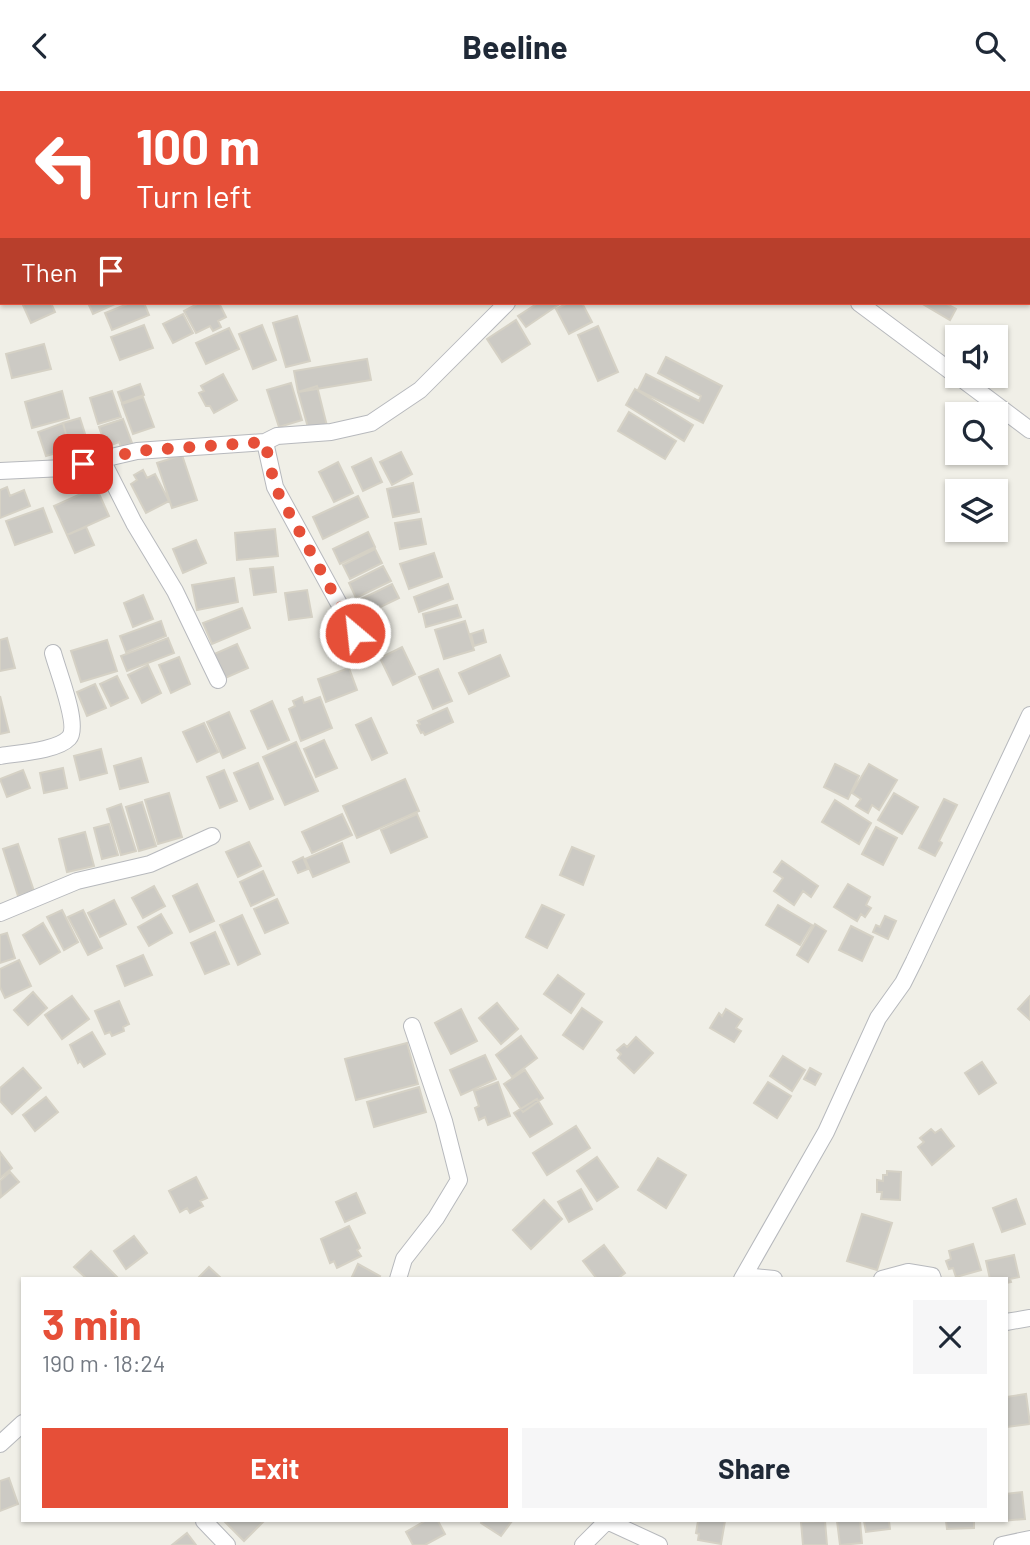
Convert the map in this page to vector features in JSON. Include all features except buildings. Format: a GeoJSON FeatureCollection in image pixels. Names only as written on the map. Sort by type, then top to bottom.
{"type":"FeatureCollection","features":[{"type":"Feature","properties":{"kind":"street"},"geometry":{"type":"LineString","coordinates":[[0,471],[64,468],[137,451],[265,442],[277,436],[331,432],[371,423],[420,390],[505,305]]}},
{"type":"Feature","properties":{"kind":"street"},"geometry":{"type":"LineString","coordinates":[[862,305],[945,366]]}},
{"type":"Feature","properties":{"kind":"street"},"geometry":{"type":"LineString","coordinates":[[974,388],[1030,430]]}},
{"type":"Feature","properties":{"kind":"street"},"geometry":{"type":"LineString","coordinates":[[265,442],[275,487],[355,633]]}},
{"type":"Feature","properties":{"kind":"street"},"geometry":{"type":"LineString","coordinates":[[103,460],[134,523],[175,591],[218,680]]}},
{"type":"Feature","properties":{"kind":"street"},"geometry":{"type":"LineString","coordinates":[[0,756],[57,746],[69,738],[72,731],[70,713],[53,653]]}},
{"type":"Feature","properties":{"kind":"street"},"geometry":{"type":"LineString","coordinates":[[743,1277],[826,1132],[878,1017],[914,961],[1030,715]]}},
{"type":"Feature","properties":{"kind":"street"},"geometry":{"type":"LineString","coordinates":[[0,913],[77,881],[150,865],[212,836]]}},
{"type":"Feature","properties":{"kind":"street"},"geometry":{"type":"LineString","coordinates":[[399,1277],[404,1259],[436,1219],[459,1180],[444,1121],[412,1026]]}},
{"type":"Feature","properties":{"kind":"street"},"geometry":{"type":"LineString","coordinates":[[889,1277],[908,1272],[932,1277]]}},
{"type":"Feature","properties":{"kind":"street"},"geometry":{"type":"LineString","coordinates":[[1008,1322],[1030,1318]]}},
{"type":"Feature","properties":{"kind":"street"},"geometry":{"type":"LineString","coordinates":[[0,1444],[21,1425]]}},
{"type":"Feature","properties":{"kind":"street"},"geometry":{"type":"LineString","coordinates":[[205,1522],[227,1545]]}},
{"type":"Feature","properties":{"kind":"street"},"geometry":{"type":"LineString","coordinates":[[583,1545],[606,1522]]}},
{"type":"Feature","properties":{"kind":"street"},"geometry":{"type":"LineString","coordinates":[[609,1522],[659,1545]]}},
{"type":"Feature","properties":{"kind":"street"},"geometry":{"type":"LineString","coordinates":[[1002,1545],[1030,1539]]}},
{"type":"Feature","properties":{"kind":"route"},"geometry":{"type":"LineString","coordinates":[[83,464],[137,451],[265,442],[275,487],[355,633]]}}]}
